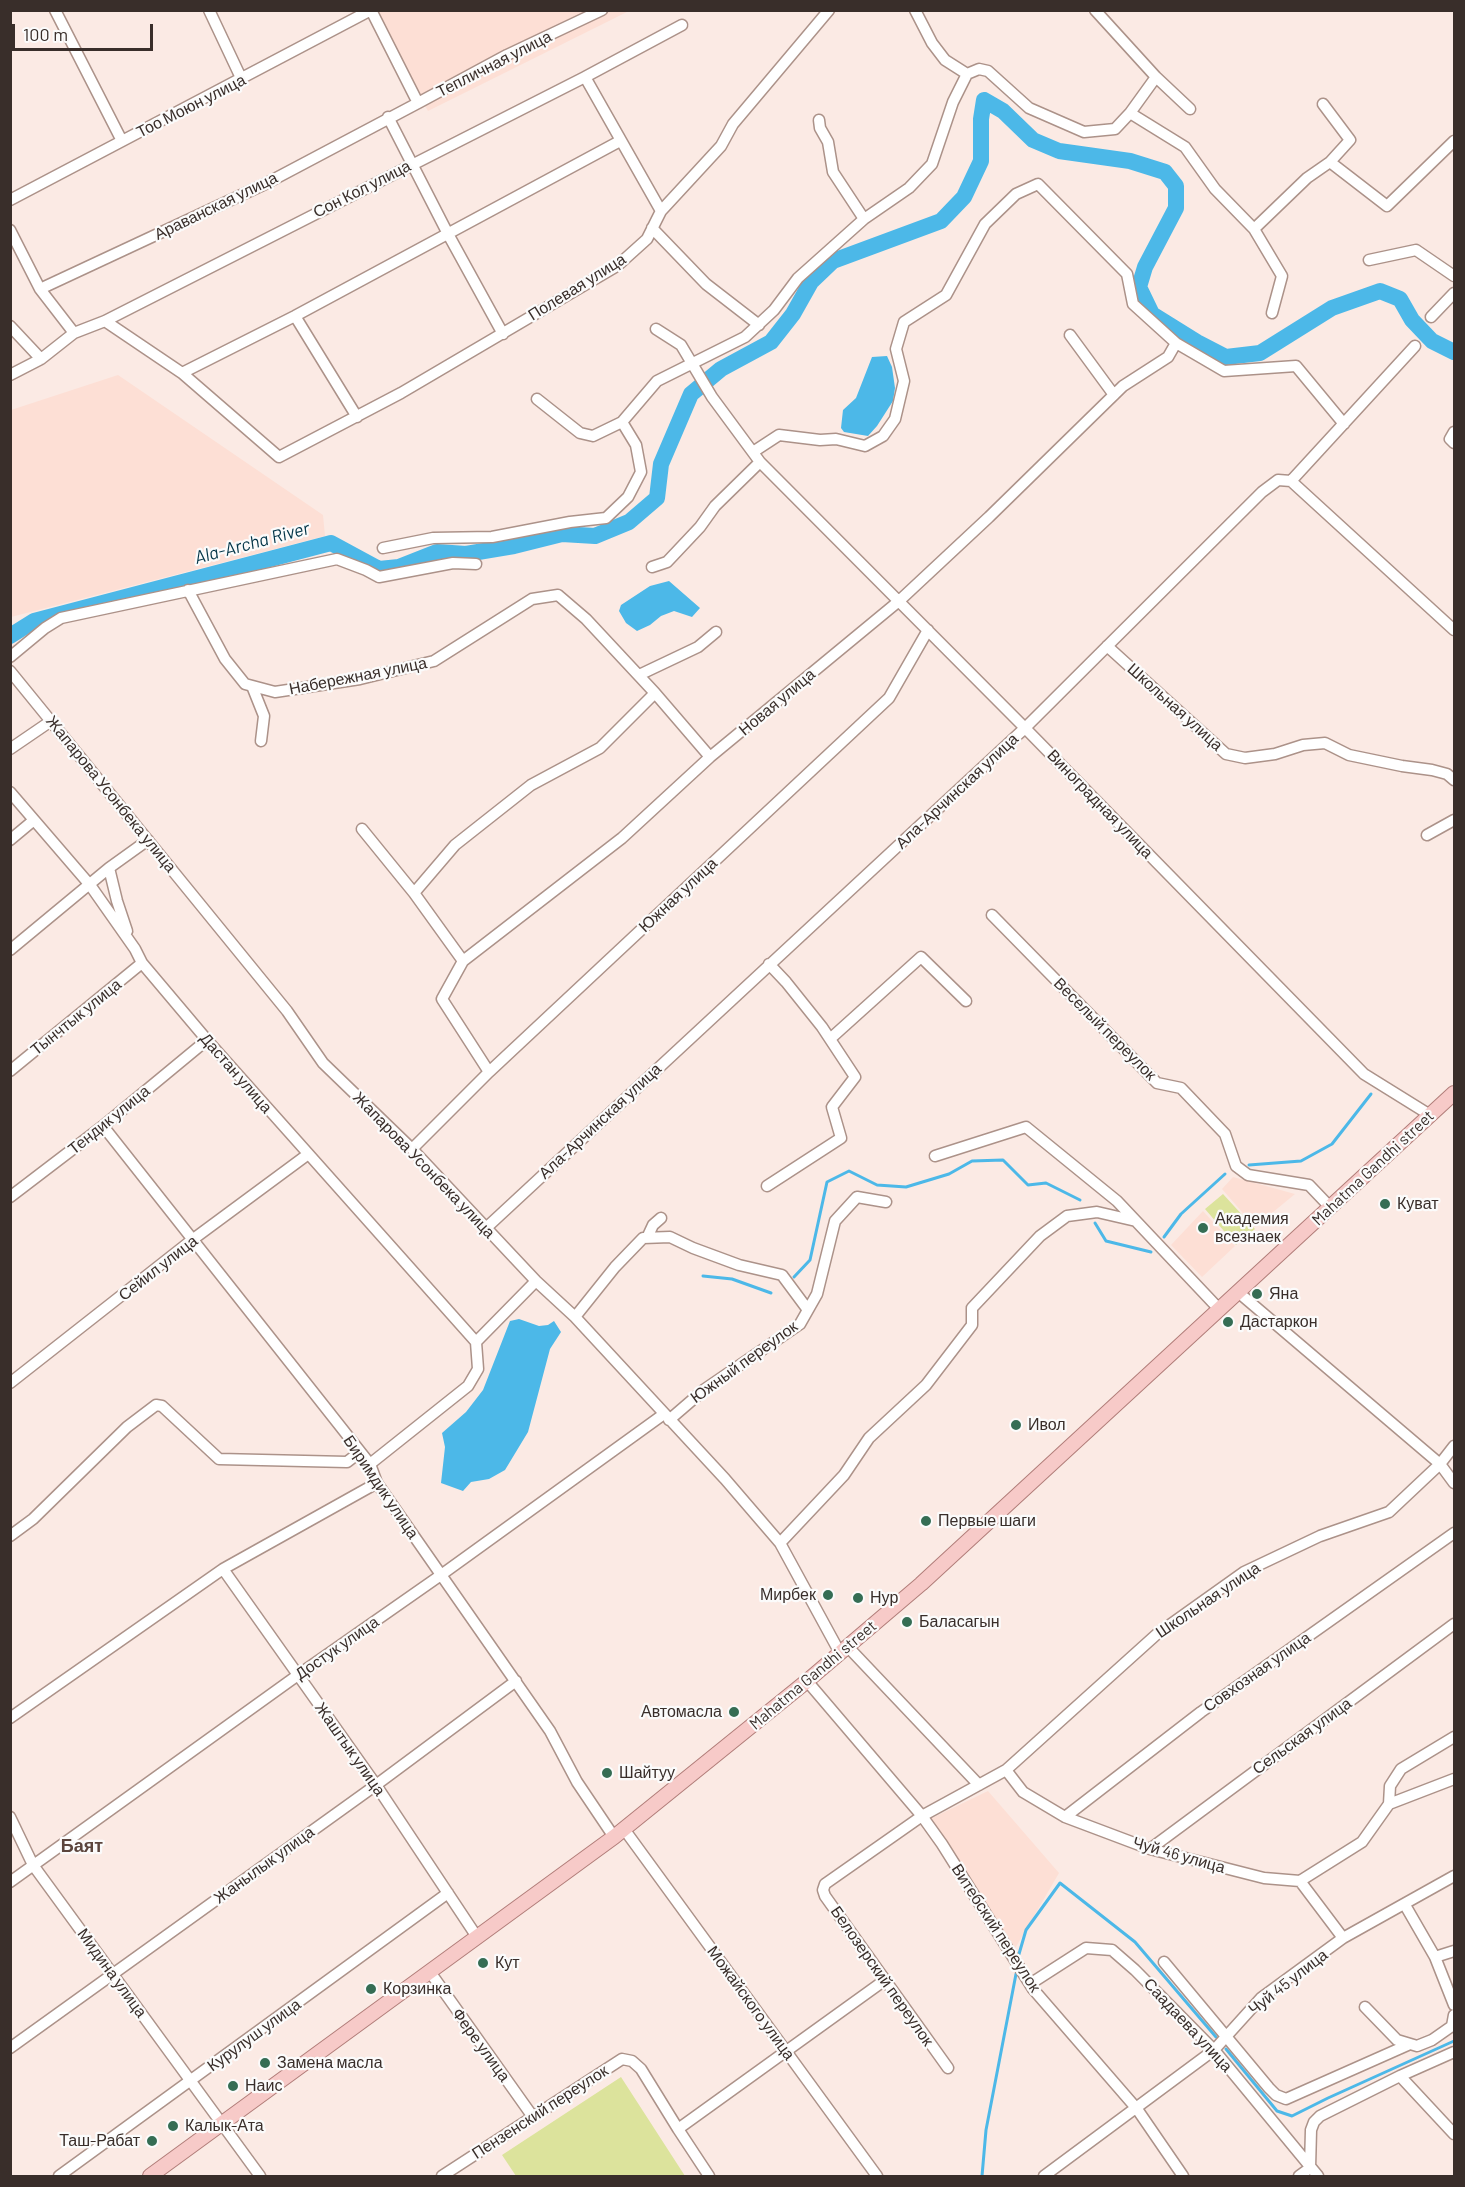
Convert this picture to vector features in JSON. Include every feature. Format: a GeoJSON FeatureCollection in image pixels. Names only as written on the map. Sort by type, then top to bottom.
{"type":"FeatureCollection","features":[{"type":"Feature","properties":{"kind":"main road","name":"Mahatma Gandhi street"},"geometry":{"type":"LineString","coordinates":[[150,2176],[619,1833],[807,1681],[921,1584],[1455,1093]]}},
{"type":"Feature","properties":{"kind":"street"},"geometry":{"type":"LineString","coordinates":[[55,10],[122,141]]}},
{"type":"Feature","properties":{"kind":"street"},"geometry":{"type":"LineString","coordinates":[[209,10],[242,80]]}},
{"type":"Feature","properties":{"kind":"street"},"geometry":{"type":"LineString","coordinates":[[371,10],[418,103]]}},
{"type":"Feature","properties":{"kind":"street","name":"Тоо Моюн улица"},"geometry":{"type":"LineString","coordinates":[[10,200],[242,80],[371,10]]}},
{"type":"Feature","properties":{"kind":"street","name":"Тепличная улица"},"geometry":{"type":"LineString","coordinates":[[388,117],[507,55],[602,10]]}},
{"type":"Feature","properties":{"kind":"street","name":"Полевая улица"},"geometry":{"type":"LineString","coordinates":[[182,373],[279,457],[401,393],[617,266],[647,239],[661,211],[721,146],[733,124],[829,10]]}},
{"type":"Feature","properties":{"kind":"street"},"geometry":{"type":"LineString","coordinates":[[915,10],[932,43],[945,60],[967,74]]}},
{"type":"Feature","properties":{"kind":"street"},"geometry":{"type":"LineString","coordinates":[[1095,10],[1156,77],[1190,109]]}},
{"type":"Feature","properties":{"kind":"street","name":"Сон Кол улица"},"geometry":{"type":"LineString","coordinates":[[10,375],[42,359],[74,333],[105,321],[585,77],[682,25]]}},
{"type":"Feature","properties":{"kind":"street"},"geometry":{"type":"LineString","coordinates":[[537,399],[580,433],[593,436],[622,422],[657,381],[745,338],[774,310],[798,278],[864,219],[909,188],[932,164],[953,102],[967,74],[979,69],[988,71],[1029,108],[1084,132],[1115,129],[1130,113],[1156,77]]}},
{"type":"Feature","properties":{"kind":"street"},"geometry":{"type":"LineString","coordinates":[[585,77],[661,211]]}},
{"type":"Feature","properties":{"kind":"street"},"geometry":{"type":"LineString","coordinates":[[1254,229],[1307,177],[1330,162],[1350,140],[1323,104]]}},
{"type":"Feature","properties":{"kind":"street"},"geometry":{"type":"LineString","coordinates":[[1130,113],[1185,147],[1215,189],[1254,229],[1282,276],[1272,313]]}},
{"type":"Feature","properties":{"kind":"street"},"geometry":{"type":"LineString","coordinates":[[388,117],[503,334]]}},
{"type":"Feature","properties":{"kind":"street","name":"Араванская улица"},"geometry":{"type":"LineString","coordinates":[[40,289],[265,184],[388,117]]}},
{"type":"Feature","properties":{"kind":"street"},"geometry":{"type":"LineString","coordinates":[[819,120],[820,128],[828,142],[833,172],[864,219]]}},
{"type":"Feature","properties":{"kind":"street"},"geometry":{"type":"LineString","coordinates":[[105,321],[182,373],[296,316],[620,141]]}},
{"type":"Feature","properties":{"kind":"street"},"geometry":{"type":"LineString","coordinates":[[1330,162],[1387,206],[1455,141]]}},
{"type":"Feature","properties":{"kind":"street"},"geometry":{"type":"LineString","coordinates":[[753,452],[779,435],[820,440],[836,439],[865,446],[883,436],[895,419],[904,381],[896,349],[904,321],[946,295],[985,224],[1016,194],[1038,184],[1127,274],[1133,304],[1176,343],[1224,371],[1296,366],[1344,424]]}},
{"type":"Feature","properties":{"kind":"street"},"geometry":{"type":"LineString","coordinates":[[652,228],[706,284],[759,325]]}},
{"type":"Feature","properties":{"kind":"street"},"geometry":{"type":"LineString","coordinates":[[10,230],[40,289],[74,333]]}},
{"type":"Feature","properties":{"kind":"street"},"geometry":{"type":"LineString","coordinates":[[1369,260],[1416,250],[1455,276]]}},
{"type":"Feature","properties":{"kind":"street"},"geometry":{"type":"LineString","coordinates":[[1431,317],[1455,293]]}},
{"type":"Feature","properties":{"kind":"street"},"geometry":{"type":"LineString","coordinates":[[296,316],[357,417]]}},
{"type":"Feature","properties":{"kind":"street"},"geometry":{"type":"LineString","coordinates":[[10,326],[42,359]]}},
{"type":"Feature","properties":{"kind":"street","name":"Виноградная улица"},"geometry":{"type":"LineString","coordinates":[[656,329],[681,345],[698,377],[760,462],[1364,1074],[1430,1115]]}},
{"type":"Feature","properties":{"kind":"street"},"geometry":{"type":"LineString","coordinates":[[1070,335],[1114,395]]}},
{"type":"Feature","properties":{"kind":"street","name":"Новая улица"},"geometry":{"type":"LineString","coordinates":[[489,1072],[442,999],[463,961],[622,838],[710,757],[899,601],[989,518],[1123,386],[1168,357],[1176,343]]}},
{"type":"Feature","properties":{"kind":"street","name":"Ала-Арчинская улица"},"geometry":{"type":"LineString","coordinates":[[486,1228],[1025,728],[1262,492],[1278,480],[1291,481],[1415,346]]}},
{"type":"Feature","properties":{"kind":"street"},"geometry":{"type":"LineString","coordinates":[[383,548],[433,538],[492,537],[570,522],[606,518],[628,497],[641,472],[636,445],[622,422]]}},
{"type":"Feature","properties":{"kind":"street"},"geometry":{"type":"LineString","coordinates":[[1455,432],[1450,439],[1455,443]]}},
{"type":"Feature","properties":{"kind":"street"},"geometry":{"type":"LineString","coordinates":[[652,567],[667,562],[700,527],[715,506],[760,462]]}},
{"type":"Feature","properties":{"kind":"street"},"geometry":{"type":"LineString","coordinates":[[1291,481],[1455,630]]}},
{"type":"Feature","properties":{"kind":"street"},"geometry":{"type":"LineString","coordinates":[[10,657],[61,618],[337,559],[379,577],[453,563],[476,564]]}},
{"type":"Feature","properties":{"kind":"street"},"geometry":{"type":"LineString","coordinates":[[188,590],[225,658],[245,684],[252,686],[264,716],[261,741]]}},
{"type":"Feature","properties":{"kind":"street","name":"Набережная улица"},"geometry":{"type":"LineString","coordinates":[[252,686],[275,692],[360,679],[434,661],[532,599],[558,595],[586,619],[639,675],[710,757]]}},
{"type":"Feature","properties":{"kind":"street","name":"Южная улица"},"geometry":{"type":"LineString","coordinates":[[412,1149],[489,1072],[889,698],[928,630]]}},
{"type":"Feature","properties":{"kind":"street"},"geometry":{"type":"LineString","coordinates":[[639,675],[698,647],[716,632]]}},
{"type":"Feature","properties":{"kind":"street","name":"Школьная улица"},"geometry":{"type":"LineString","coordinates":[[1107,646],[1226,754],[1245,758],[1275,754],[1303,745],[1325,743],[1349,755],[1452,775]]}},
{"type":"Feature","properties":{"kind":"street","name":"Жапарова Усонбека улица"},"geometry":{"type":"LineString","coordinates":[[10,671],[287,1011],[323,1063],[412,1149],[536,1281],[575,1317],[725,1479],[780,1543],[844,1650]]}},
{"type":"Feature","properties":{"kind":"street"},"geometry":{"type":"LineString","coordinates":[[414,893],[455,845],[531,785],[600,748],[655,693]]}},
{"type":"Feature","properties":{"kind":"street"},"geometry":{"type":"LineString","coordinates":[[10,749],[51,721]]}},
{"type":"Feature","properties":{"kind":"street","name":"Дастан улица"},"geometry":{"type":"LineString","coordinates":[[10,792],[90,885],[135,949],[142,963],[207,1040],[307,1155],[476,1342]]}},
{"type":"Feature","properties":{"kind":"street"},"geometry":{"type":"LineString","coordinates":[[10,840],[34,820]]}},
{"type":"Feature","properties":{"kind":"street"},"geometry":{"type":"LineString","coordinates":[[1427,835],[1455,820]]}},
{"type":"Feature","properties":{"kind":"street"},"geometry":{"type":"LineString","coordinates":[[362,829],[414,893],[463,961]]}},
{"type":"Feature","properties":{"kind":"street"},"geometry":{"type":"LineString","coordinates":[[10,950],[109,868],[148,840]]}},
{"type":"Feature","properties":{"kind":"street"},"geometry":{"type":"LineString","coordinates":[[109,868],[122,918],[135,949]]}},
{"type":"Feature","properties":{"kind":"street","name":"Веселый переулок"},"geometry":{"type":"LineString","coordinates":[[992,915],[1157,1083],[1181,1088],[1225,1134],[1236,1166],[1248,1175],[1309,1185],[1330,1207]]}},
{"type":"Feature","properties":{"kind":"street"},"geometry":{"type":"LineString","coordinates":[[830,1039],[921,957],[966,1001]]}},
{"type":"Feature","properties":{"kind":"street","name":"Тынчтык улица"},"geometry":{"type":"LineString","coordinates":[[10,1071],[142,963]]}},
{"type":"Feature","properties":{"kind":"street"},"geometry":{"type":"LineString","coordinates":[[767,1186],[841,1138],[832,1107],[855,1077],[830,1039],[786,982],[769,964]]}},
{"type":"Feature","properties":{"kind":"street","name":"Тендик улица"},"geometry":{"type":"LineString","coordinates":[[10,1197],[103,1126],[207,1040]]}},
{"type":"Feature","properties":{"kind":"street","name":"Биримдик улица"},"geometry":{"type":"LineString","coordinates":[[103,1126],[370,1464],[377,1483],[550,1731],[577,1782],[619,1833]]}},
{"type":"Feature","properties":{"kind":"street"},"geometry":{"type":"LineString","coordinates":[[935,1156],[1026,1127],[1118,1201],[1219,1309]]}},
{"type":"Feature","properties":{"kind":"street","name":"Сейил улица"},"geometry":{"type":"LineString","coordinates":[[10,1383],[192,1240],[307,1155]]}},
{"type":"Feature","properties":{"kind":"street","name":"Южный переулок"},"geometry":{"type":"LineString","coordinates":[[666,1417],[800,1324],[817,1294],[835,1221],[857,1197],[886,1202]]}},
{"type":"Feature","properties":{"kind":"street"},"geometry":{"type":"LineString","coordinates":[[780,1543],[844,1475],[869,1438],[926,1385],[972,1324],[972,1308],[1040,1236],[1067,1216],[1097,1212],[1136,1221]]}},
{"type":"Feature","properties":{"kind":"street"},"geometry":{"type":"LineString","coordinates":[[647,1238],[653,1226],[662,1218]]}},
{"type":"Feature","properties":{"kind":"street"},"geometry":{"type":"LineString","coordinates":[[575,1317],[615,1267],[643,1238],[670,1236],[693,1248],[739,1265],[782,1275],[808,1310]]}},
{"type":"Feature","properties":{"kind":"street"},"geometry":{"type":"LineString","coordinates":[[370,1464],[468,1386],[478,1369],[476,1342],[536,1281]]}},
{"type":"Feature","properties":{"kind":"street"},"geometry":{"type":"LineString","coordinates":[[1238,1292],[1440,1464],[1455,1483]]}},
{"type":"Feature","properties":{"kind":"street"},"geometry":{"type":"LineString","coordinates":[[10,1536],[33,1519],[127,1427],[156,1405],[162,1406],[219,1459],[347,1462],[360,1452]]}},
{"type":"Feature","properties":{"kind":"street","name":"Достук улица"},"geometry":{"type":"LineString","coordinates":[[10,1882],[298,1675],[666,1417]]}},
{"type":"Feature","properties":{"kind":"street","name":"Школьная улица"},"geometry":{"type":"LineString","coordinates":[[979,1785],[1006,1770],[1166,1627],[1244,1572],[1320,1536],[1389,1512],[1440,1464],[1455,1446]]}},
{"type":"Feature","properties":{"kind":"street"},"geometry":{"type":"LineString","coordinates":[[10,1718],[223,1569],[377,1483]]}},
{"type":"Feature","properties":{"kind":"street","name":"Совхозная улица"},"geometry":{"type":"LineString","coordinates":[[1065,1817],[1201,1712],[1455,1533]]}},
{"type":"Feature","properties":{"kind":"street","name":"Жаштык улица"},"geometry":{"type":"LineString","coordinates":[[223,1569],[376,1785],[477,1937]]}},
{"type":"Feature","properties":{"kind":"street","name":"Сельская улица"},"geometry":{"type":"LineString","coordinates":[[1150,1849],[1455,1624]]}},
{"type":"Feature","properties":{"kind":"street"},"geometry":{"type":"LineString","coordinates":[[844,1650],[979,1785]]}},
{"type":"Feature","properties":{"kind":"street","name":"Жанылык улица"},"geometry":{"type":"LineString","coordinates":[[10,2048],[376,1785],[516,1681]]}},
{"type":"Feature","properties":{"kind":"street","name":"Витебский переулок"},"geometry":{"type":"LineString","coordinates":[[807,1681],[922,1816],[1030,1984],[1137,2109],[1183,2176]]}},
{"type":"Feature","properties":{"kind":"street"},"geometry":{"type":"LineString","coordinates":[[1343,1938],[1300,1881],[1362,1842],[1389,1804],[1390,1786],[1401,1769],[1455,1737]]}},
{"type":"Feature","properties":{"kind":"street","name":"Чуй 46 улица"},"geometry":{"type":"LineString","coordinates":[[1006,1770],[1023,1792],[1065,1817],[1150,1849],[1264,1878],[1300,1881]]}},
{"type":"Feature","properties":{"kind":"street"},"geometry":{"type":"LineString","coordinates":[[1389,1804],[1455,1779]]}},
{"type":"Feature","properties":{"kind":"street","name":"Белозерский переулок"},"geometry":{"type":"LineString","coordinates":[[948,2068],[823,1890],[825,1884],[830,1880],[922,1816],[979,1785]]}},
{"type":"Feature","properties":{"kind":"street","name":"Мидина улица"},"geometry":{"type":"LineString","coordinates":[[10,1817],[33,1865],[260,2176]]}},
{"type":"Feature","properties":{"kind":"street","name":"Можайского улица"},"geometry":{"type":"LineString","coordinates":[[619,1833],[787,2052],[877,2176]]}},
{"type":"Feature","properties":{"kind":"street","name":"Чуй 45 улица"},"geometry":{"type":"LineString","coordinates":[[1044,2176],[1214,2050],[1261,1998],[1343,1938],[1455,1876]]}},
{"type":"Feature","properties":{"kind":"street","name":"Курулуш улица"},"geometry":{"type":"LineString","coordinates":[[58,2176],[448,1893]]}},
{"type":"Feature","properties":{"kind":"street"},"geometry":{"type":"LineString","coordinates":[[1405,1905],[1435,1957],[1455,2005]]}},
{"type":"Feature","properties":{"kind":"street","name":"Саадаева улица"},"geometry":{"type":"LineString","coordinates":[[1030,1984],[1086,1948],[1112,1950],[1135,1970],[1214,2050],[1318,2176]]}},
{"type":"Feature","properties":{"kind":"street"},"geometry":{"type":"LineString","coordinates":[[1435,1957],[1455,1951]]}},
{"type":"Feature","properties":{"kind":"street"},"geometry":{"type":"LineString","coordinates":[[1164,1962],[1269,2088],[1276,2095],[1286,2099],[1410,2044]]}},
{"type":"Feature","properties":{"kind":"street","name":"Фере улица"},"geometry":{"type":"LineString","coordinates":[[430,1972],[533,2116]]}},
{"type":"Feature","properties":{"kind":"street"},"geometry":{"type":"LineString","coordinates":[[678,2129],[885,1980]]}},
{"type":"Feature","properties":{"kind":"street"},"geometry":{"type":"LineString","coordinates":[[1365,2007],[1397,2040],[1417,2046],[1432,2040],[1452,2026],[1455,2015]]}},
{"type":"Feature","properties":{"kind":"street"},"geometry":{"type":"LineString","coordinates":[[1299,2176],[1310,2168],[1309,2144],[1314,2122],[1332,2109],[1455,2052]]}},
{"type":"Feature","properties":{"kind":"street","name":"Пензенский переулок"},"geometry":{"type":"LineString","coordinates":[[442,2176],[622,2060],[632,2061],[641,2069],[709,2176]]}},
{"type":"Feature","properties":{"kind":"street"},"geometry":{"type":"LineString","coordinates":[[1400,2076],[1455,2134]]}},
{"type":"Feature","properties":{"kind":"shaded area"},"geometry":{"type":"Polygon","coordinates":[[[371,11],[629,11],[428,111],[371,11]]]}},
{"type":"Feature","properties":{"kind":"shaded area"},"geometry":{"type":"Polygon","coordinates":[[[118,375],[323,515],[325,536],[11,617],[11,410],[118,375]]]}},
{"type":"Feature","properties":{"kind":"shaded area","name":"Академия всезнаек"},"geometry":{"type":"Polygon","coordinates":[[[1233,1177],[1295,1194],[1255,1227],[1222,1189],[1233,1177]]]}},
{"type":"Feature","properties":{"kind":"shaded area","name":"Академия всезнаек"},"geometry":{"type":"Polygon","coordinates":[[[1203,1211],[1235,1246],[1202,1277],[1171,1245],[1203,1211]]]}},
{"type":"Feature","properties":{"kind":"shaded area"},"geometry":{"type":"Polygon","coordinates":[[[988,1791],[1059,1873],[1013,1952],[928,1820],[988,1791]]]}},
{"type":"Feature","properties":{"kind":"green space"},"geometry":{"type":"Polygon","coordinates":[[[1223,1194],[1255,1229],[1236,1245],[1205,1209],[1223,1194]]]}},
{"type":"Feature","properties":{"kind":"green space"},"geometry":{"type":"Polygon","coordinates":[[[621,2077],[685,2176],[516,2176],[502,2155],[621,2077]]]}},
{"type":"Feature","properties":{"kind":"water"},"geometry":{"type":"Polygon","coordinates":[[[887,356],[892,367],[895,388],[893,401],[868,436],[844,432],[841,428],[843,410],[856,398],[872,357],[887,356]]]}},
{"type":"Feature","properties":{"kind":"water"},"geometry":{"type":"Polygon","coordinates":[[[669,581],[700,608],[692,617],[674,611],[637,631],[626,623],[619,611],[621,605],[650,586],[669,581]]]}},
{"type":"Feature","properties":{"kind":"water"},"geometry":{"type":"Polygon","coordinates":[[[519,1319],[539,1326],[548,1325],[554,1321],[561,1332],[550,1349],[528,1432],[505,1470],[489,1479],[471,1482],[463,1491],[441,1483],[445,1447],[442,1433],[466,1412],[483,1390],[510,1321],[519,1319]]]}},
{"type":"Feature","properties":{"kind":"waterway","name":"Ala-Archa River"},"geometry":{"type":"LineString","coordinates":[[10,636],[34,621],[331,543],[379,569],[399,567],[437,552],[466,554],[514,546],[562,534],[595,536],[629,522],[657,498],[661,464],[691,394],[721,369],[771,342],[793,314],[811,282],[833,261],[941,221],[964,197],[981,161],[981,119],[984,100],[1003,111],[1033,140],[1059,151],[1130,161],[1165,172],[1176,186],[1176,208],[1145,267],[1139,287],[1152,314],[1197,342],[1226,357],[1260,353],[1332,308],[1380,291],[1400,299],[1412,320],[1432,341],[1454,352]]}},
{"type":"Feature","properties":{"kind":"waterway"},"geometry":{"type":"LineString","coordinates":[[1249,1165],[1301,1161],[1332,1144],[1371,1094]]}},
{"type":"Feature","properties":{"kind":"waterway"},"geometry":{"type":"LineString","coordinates":[[794,1277],[810,1260],[827,1182],[849,1171],[877,1185],[906,1187],[949,1174],[972,1161],[1003,1160],[1028,1185],[1046,1183],[1080,1200]]}},
{"type":"Feature","properties":{"kind":"waterway"},"geometry":{"type":"LineString","coordinates":[[1164,1237],[1181,1214],[1225,1174]]}},
{"type":"Feature","properties":{"kind":"waterway"},"geometry":{"type":"LineString","coordinates":[[1095,1223],[1106,1241],[1151,1252]]}},
{"type":"Feature","properties":{"kind":"waterway"},"geometry":{"type":"LineString","coordinates":[[703,1276],[732,1279],[771,1293]]}},
{"type":"Feature","properties":{"kind":"waterway"},"geometry":{"type":"LineString","coordinates":[[1019,1954],[1026,1930],[1060,1883],[1135,1942],[1216,2037]]}},
{"type":"Feature","properties":{"kind":"waterway"},"geometry":{"type":"LineString","coordinates":[[982,2176],[986,2130],[1016,1974]]}},
{"type":"Feature","properties":{"kind":"waterway"},"geometry":{"type":"LineString","coordinates":[[1226,2049],[1277,2111],[1292,2116],[1454,2041]]}},
{"type":"Feature","properties":{"kind":"place","name":"Куват"},"geometry":{"type":"Point","coordinates":[1385,1204]}},
{"type":"Feature","properties":{"kind":"place","name":"Академия всезнаек"},"geometry":{"type":"Point","coordinates":[1203,1228]}},
{"type":"Feature","properties":{"kind":"place","name":"Яна"},"geometry":{"type":"Point","coordinates":[1257,1294]}},
{"type":"Feature","properties":{"kind":"place","name":"Дастаркон"},"geometry":{"type":"Point","coordinates":[1228,1322]}},
{"type":"Feature","properties":{"kind":"place","name":"Ивол"},"geometry":{"type":"Point","coordinates":[1016,1425]}},
{"type":"Feature","properties":{"kind":"place","name":"Первые шаги"},"geometry":{"type":"Point","coordinates":[926,1521]}},
{"type":"Feature","properties":{"kind":"place","name":"Мирбек"},"geometry":{"type":"Point","coordinates":[828,1595]}},
{"type":"Feature","properties":{"kind":"place","name":"Нур"},"geometry":{"type":"Point","coordinates":[858,1598]}},
{"type":"Feature","properties":{"kind":"place","name":"Баласагын"},"geometry":{"type":"Point","coordinates":[907,1622]}},
{"type":"Feature","properties":{"kind":"place","name":"Автомасла"},"geometry":{"type":"Point","coordinates":[734,1712]}},
{"type":"Feature","properties":{"kind":"place","name":"Шайтуу"},"geometry":{"type":"Point","coordinates":[607,1773]}},
{"type":"Feature","properties":{"kind":"place","name":"Кут"},"geometry":{"type":"Point","coordinates":[483,1963]}},
{"type":"Feature","properties":{"kind":"place","name":"Корзинка"},"geometry":{"type":"Point","coordinates":[371,1989]}},
{"type":"Feature","properties":{"kind":"place","name":"Замена масла"},"geometry":{"type":"Point","coordinates":[265,2063]}},
{"type":"Feature","properties":{"kind":"place","name":"Наис"},"geometry":{"type":"Point","coordinates":[233,2086]}},
{"type":"Feature","properties":{"kind":"place","name":"Калык-Ата"},"geometry":{"type":"Point","coordinates":[173,2126]}},
{"type":"Feature","properties":{"kind":"place","name":"Таш-Рабат"},"geometry":{"type":"Point","coordinates":[152,2141]}},
{"type":"Feature","properties":{"kind":"district","name":"Баят"},"geometry":{"type":"Point","coordinates":[82,1846]}}]}
